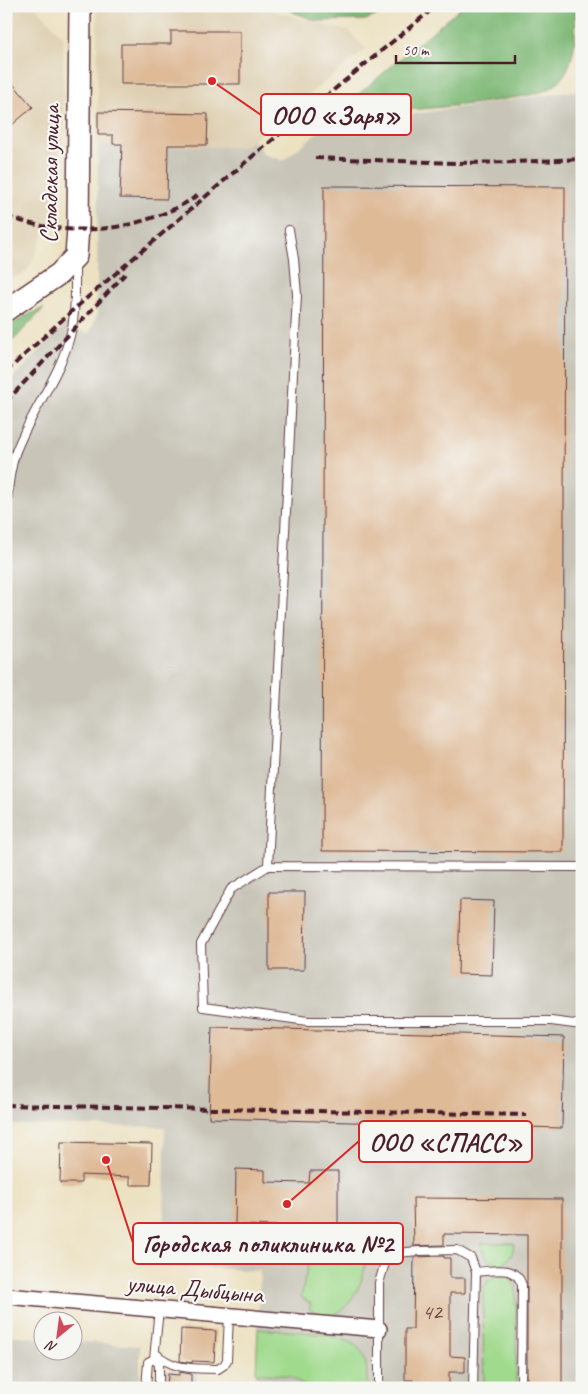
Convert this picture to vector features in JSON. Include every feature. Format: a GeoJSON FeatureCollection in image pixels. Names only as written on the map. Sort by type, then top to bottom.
{"type":"FeatureCollection","features":[{"type":"Feature","properties":{"kind":"street","name":"Складская улица"},"geometry":{"type":"LineString","coordinates":[[6,310],[58,274],[76,256],[78,228],[80,6]]}},
{"type":"Feature","properties":{"kind":"street","name":"улица Дыбцына"},"geometry":{"type":"LineString","coordinates":[[6,1296],[379,1329]]}},
{"type":"Feature","properties":{"kind":"lane"},"geometry":{"type":"LineString","coordinates":[[268,866],[297,304],[294,259],[289,230]]}},
{"type":"Feature","properties":{"kind":"lane"},"geometry":{"type":"LineString","coordinates":[[6,533],[10,468],[15,454],[60,364],[71,332],[74,310],[76,256]]}},
{"type":"Feature","properties":{"kind":"lane"},"geometry":{"type":"LineString","coordinates":[[582,867],[268,866],[231,889],[201,944],[203,1007],[308,1021],[551,1021],[582,1025]]}},
{"type":"Feature","properties":{"kind":"lane"},"geometry":{"type":"LineString","coordinates":[[379,1388],[381,1276],[388,1258],[396,1253],[406,1251],[457,1250],[471,1258],[476,1272],[473,1388]]}},
{"type":"Feature","properties":{"kind":"lane"},"geometry":{"type":"LineString","coordinates":[[476,1272],[503,1270],[519,1277],[522,1285],[521,1388]]}},
{"type":"Feature","properties":{"kind":"lane"},"geometry":{"type":"LineString","coordinates":[[159,1309],[155,1356],[159,1364],[159,1388]]}},
{"type":"Feature","properties":{"kind":"lane"},"geometry":{"type":"LineString","coordinates":[[155,1356],[175,1366],[222,1368],[226,1360],[229,1316]]}},
{"type":"Feature","properties":{"kind":"lane"},"geometry":{"type":"LineString","coordinates":[[146,1388],[148,1362],[155,1356]]}},
{"type":"Feature","properties":{"kind":"shaded area"},"geometry":{"type":"Polygon","coordinates":[[[6,6],[35,6],[63,37],[63,127],[54,211],[27,272],[6,281],[6,6]]]}},
{"type":"Feature","properties":{"kind":"shaded area"},"geometry":{"type":"Polygon","coordinates":[[[97,6],[269,6],[269,10],[349,31],[366,49],[244,147],[98,145],[97,6]]]}},
{"type":"Feature","properties":{"kind":"shaded area"},"geometry":{"type":"Polygon","coordinates":[[[582,90],[582,1388],[6,1388],[6,1335],[32,1337],[32,1362],[82,1362],[82,1342],[140,1346],[140,1380],[164,1381],[166,1370],[197,1373],[197,1382],[256,1384],[260,1271],[164,1265],[165,1127],[9,1125],[8,977],[6,977],[6,385],[66,324],[89,334],[97,316],[98,145],[243,147],[253,140],[264,154],[283,161],[324,127],[582,90]]]}},
{"type":"Feature","properties":{"kind":"green space"},"geometry":{"type":"Polygon","coordinates":[[[289,6],[394,6],[388,11],[365,20],[316,21],[293,12],[289,6]]]}},
{"type":"Feature","properties":{"kind":"green space"},"geometry":{"type":"Polygon","coordinates":[[[463,6],[575,6],[574,49],[568,69],[555,85],[529,95],[418,109],[336,113],[463,6]]]}},
{"type":"Feature","properties":{"kind":"green space"},"geometry":{"type":"Polygon","coordinates":[[[44,308],[6,348],[6,328],[44,308]]]}},
{"type":"Feature","properties":{"kind":"green space"},"geometry":{"type":"Polygon","coordinates":[[[352,1233],[365,1257],[363,1274],[356,1293],[350,1302],[336,1314],[325,1316],[309,1309],[311,1304],[301,1297],[309,1260],[352,1233]]]}},
{"type":"Feature","properties":{"kind":"green space"},"geometry":{"type":"Polygon","coordinates":[[[482,1243],[514,1243],[509,1259],[498,1264],[487,1258],[483,1252],[482,1243]]]}},
{"type":"Feature","properties":{"kind":"green space"},"geometry":{"type":"Polygon","coordinates":[[[498,1275],[509,1278],[516,1287],[516,1388],[484,1388],[483,1290],[488,1280],[498,1275]]]}},
{"type":"Feature","properties":{"kind":"green space"},"geometry":{"type":"Polygon","coordinates":[[[258,1329],[312,1333],[341,1339],[353,1344],[363,1354],[367,1388],[308,1388],[290,1376],[256,1373],[258,1329]]]}},
{"type":"Feature","properties":{"kind":"building"},"geometry":{"type":"Polygon","coordinates":[[[171,31],[240,31],[240,84],[121,84],[121,44],[171,44],[171,31]]]}},
{"type":"Feature","properties":{"kind":"building"},"geometry":{"type":"Polygon","coordinates":[[[6,76],[33,107],[6,130],[6,76]]]}},
{"type":"Feature","properties":{"kind":"building"},"geometry":{"type":"Polygon","coordinates":[[[98,112],[208,114],[207,145],[168,145],[167,199],[120,198],[122,144],[113,144],[113,135],[98,135],[98,112]]]}},
{"type":"Feature","properties":{"kind":"building"},"geometry":{"type":"Polygon","coordinates":[[[324,186],[565,187],[563,852],[322,851],[324,186]]]}},
{"type":"Feature","properties":{"kind":"building"},"geometry":{"type":"Polygon","coordinates":[[[269,892],[305,892],[304,970],[269,970],[269,892]]]}},
{"type":"Feature","properties":{"kind":"building"},"geometry":{"type":"Polygon","coordinates":[[[460,900],[494,901],[492,975],[458,974],[460,900]]]}},
{"type":"Feature","properties":{"kind":"building"},"geometry":{"type":"Polygon","coordinates":[[[212,1027],[564,1037],[562,1128],[209,1118],[212,1027]]]}},
{"type":"Feature","properties":{"kind":"building"},"geometry":{"type":"Polygon","coordinates":[[[61,1142],[152,1144],[151,1185],[130,1185],[130,1177],[81,1175],[81,1183],[60,1183],[61,1142]]]}},
{"type":"Feature","properties":{"kind":"building"},"geometry":{"type":"Polygon","coordinates":[[[236,1169],[265,1170],[265,1182],[309,1183],[310,1171],[338,1171],[338,1227],[235,1225],[236,1169]]]}},
{"type":"Feature","properties":{"kind":"building"},"geometry":{"type":"Polygon","coordinates":[[[413,1198],[562,1199],[562,1388],[527,1388],[527,1235],[444,1234],[444,1245],[414,1246],[413,1198]]]}},
{"type":"Feature","properties":{"kind":"building"},"geometry":{"type":"Polygon","coordinates":[[[444,1256],[444,1258],[450,1258],[450,1278],[465,1278],[465,1293],[450,1293],[450,1356],[465,1357],[465,1372],[449,1372],[449,1388],[413,1388],[413,1380],[405,1380],[405,1329],[413,1329],[414,1257],[444,1256]]]}},
{"type":"Feature","properties":{"kind":"building"},"geometry":{"type":"Polygon","coordinates":[[[181,1329],[216,1331],[214,1362],[192,1361],[192,1363],[180,1361],[181,1329]]]}},
{"type":"Feature","properties":{"kind":"building"},"geometry":{"type":"Polygon","coordinates":[[[179,1372],[191,1374],[191,1388],[167,1388],[168,1374],[179,1375],[179,1372]]]}},
{"type":"Feature","properties":{"kind":"railway"},"geometry":{"type":"LineString","coordinates":[[6,372],[74,309],[253,156],[436,6]]}},
{"type":"Feature","properties":{"kind":"railway"},"geometry":{"type":"LineString","coordinates":[[315,158],[457,163],[582,159]]}},
{"type":"Feature","properties":{"kind":"railway"},"geometry":{"type":"LineString","coordinates":[[6,216],[30,224],[55,228],[81,230],[106,228],[131,224],[155,217],[178,207],[200,194]]}},
{"type":"Feature","properties":{"kind":"railway"},"geometry":{"type":"LineString","coordinates":[[6,402],[125,274]]}},
{"type":"Feature","properties":{"kind":"railway"},"geometry":{"type":"LineString","coordinates":[[6,1105],[526,1115]]}},
{"type":"Feature","properties":{"kind":"place","name":"ООО «Заря»"},"geometry":{"type":"Point","coordinates":[212,81]}},
{"type":"Feature","properties":{"kind":"place","name":"Городская поликлиника №2"},"geometry":{"type":"Point","coordinates":[106,1160]}},
{"type":"Feature","properties":{"kind":"place","name":"ООО «СПАСС»"},"geometry":{"type":"Point","coordinates":[287,1204]}}]}
